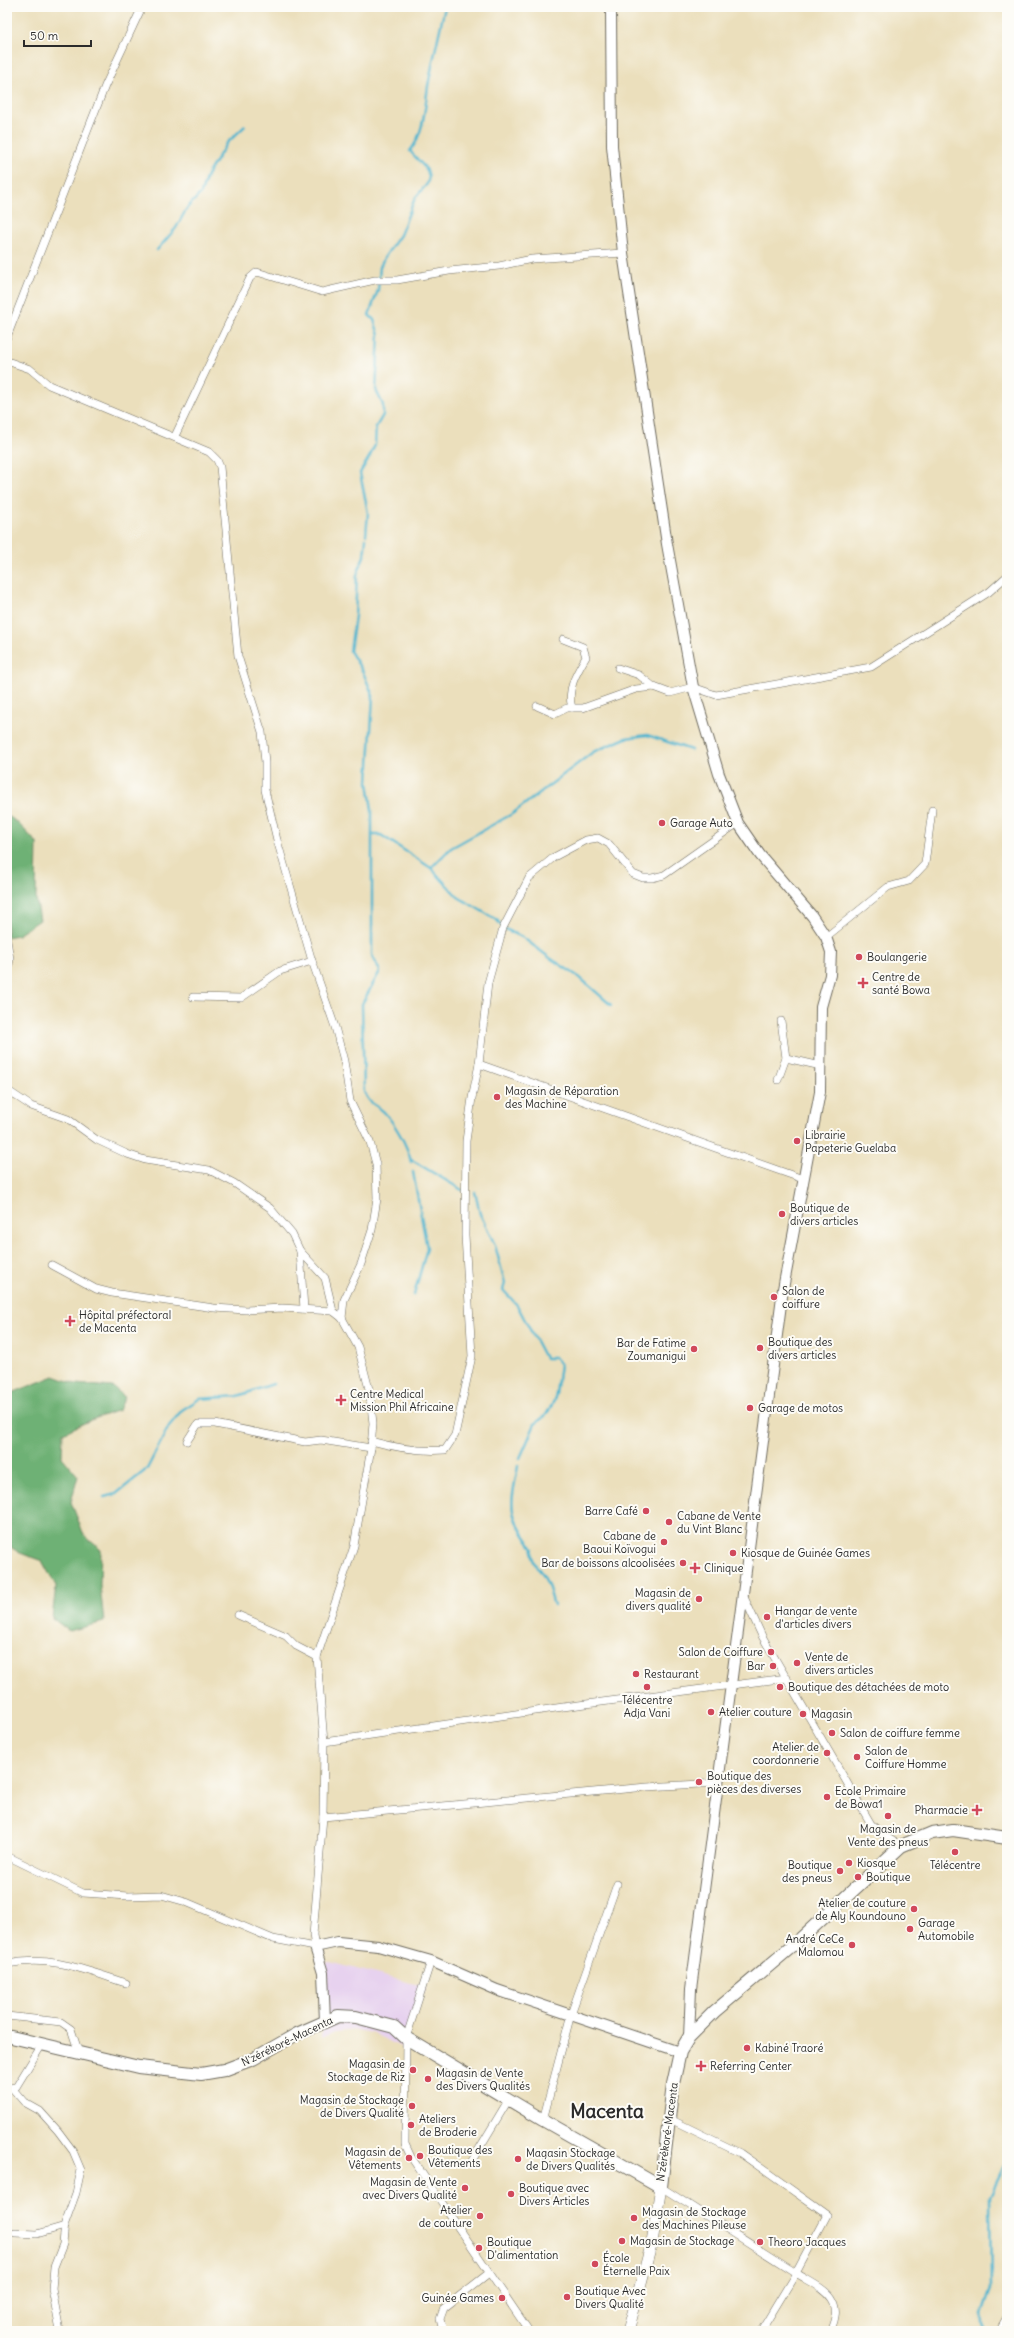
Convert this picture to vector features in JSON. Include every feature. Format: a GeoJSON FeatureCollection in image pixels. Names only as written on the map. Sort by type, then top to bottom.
{"type":"FeatureCollection","features":[{"type":"Feature","properties":{"kind":"highway","name":"N'zérékoré-Macenta"},"geometry":{"type":"LineString","coordinates":[[7,2036],[139,2066],[201,2074],[224,2070],[253,2059],[325,2021],[338,2016],[356,2016],[394,2027],[406,2038],[543,2120],[661,2186],[673,2084],[680,2052],[689,2037],[714,2012],[796,1943],[901,1846],[932,1832],[953,1830],[1007,1838]]}},
{"type":"Feature","properties":{"kind":"main road"},"geometry":{"type":"LineString","coordinates":[[611,7],[612,146],[623,253],[667,544],[693,687],[719,774],[738,823],[760,855],[812,916],[826,937],[831,952],[830,975],[822,1007],[820,1092],[815,1127],[803,1179],[783,1289],[756,1487],[744,1597],[730,1685],[691,1989],[689,2037]]}},
{"type":"Feature","properties":{"kind":"main road"},"geometry":{"type":"LineString","coordinates":[[325,2021],[323,1973],[315,1947],[338,1942],[378,1946],[431,1961],[496,1990],[571,2014],[680,2052]]}},
{"type":"Feature","properties":{"kind":"main road"},"geometry":{"type":"LineString","coordinates":[[628,2331],[652,2242],[661,2186]]}},
{"type":"Feature","properties":{"kind":"street"},"geometry":{"type":"LineString","coordinates":[[7,337],[48,238],[105,86],[142,7]]}},
{"type":"Feature","properties":{"kind":"street"},"geometry":{"type":"LineString","coordinates":[[175,436],[250,278],[257,272],[322,292],[375,280],[499,266],[532,259],[623,253]]}},
{"type":"Feature","properties":{"kind":"street"},"geometry":{"type":"LineString","coordinates":[[7,361],[30,369],[49,385],[175,436],[209,452],[217,460],[220,467],[238,656],[262,732],[265,762],[265,790],[277,840],[312,961],[335,1027],[344,1061],[350,1101],[370,1142],[376,1164],[377,1199],[372,1230],[361,1264],[344,1300],[342,1318]]}},
{"type":"Feature","properties":{"kind":"street"},"geometry":{"type":"LineString","coordinates":[[618,668],[639,675],[654,687],[670,693],[693,687],[716,695],[871,667],[989,592],[1007,576]]}},
{"type":"Feature","properties":{"kind":"street"},"geometry":{"type":"LineString","coordinates":[[563,639],[583,647],[586,657],[573,681],[569,699],[572,708]]}},
{"type":"Feature","properties":{"kind":"street"},"geometry":{"type":"LineString","coordinates":[[537,706],[555,714],[572,708],[583,708],[636,688],[654,687]]}},
{"type":"Feature","properties":{"kind":"street"},"geometry":{"type":"LineString","coordinates":[[826,937],[888,887],[909,882],[925,864],[932,810]]}},
{"type":"Feature","properties":{"kind":"street"},"geometry":{"type":"LineString","coordinates":[[187,1441],[198,1424],[208,1423],[305,1442],[321,1440],[403,1449],[432,1451],[445,1450],[455,1435],[472,1356],[465,1235],[466,1162],[469,1116],[479,1064],[488,983],[503,928],[529,878],[554,857],[586,840],[598,838],[609,844],[634,874],[643,878],[664,875],[738,823]]}},
{"type":"Feature","properties":{"kind":"street"},"geometry":{"type":"LineString","coordinates":[[7,940],[10,959],[7,978]]}},
{"type":"Feature","properties":{"kind":"street"},"geometry":{"type":"LineString","coordinates":[[193,997],[241,998],[280,971],[312,961]]}},
{"type":"Feature","properties":{"kind":"street"},"geometry":{"type":"LineString","coordinates":[[778,1080],[786,1058],[781,1021]]}},
{"type":"Feature","properties":{"kind":"street"},"geometry":{"type":"LineString","coordinates":[[786,1058],[821,1066]]}},
{"type":"Feature","properties":{"kind":"street"},"geometry":{"type":"LineString","coordinates":[[479,1064],[803,1179]]}},
{"type":"Feature","properties":{"kind":"street"},"geometry":{"type":"LineString","coordinates":[[7,1090],[31,1106],[68,1119],[97,1140],[127,1154],[145,1160],[209,1170],[234,1183],[270,1208],[292,1234],[300,1251],[324,1278],[333,1311]]}},
{"type":"Feature","properties":{"kind":"street"},"geometry":{"type":"LineString","coordinates":[[300,1251],[304,1309]]}},
{"type":"Feature","properties":{"kind":"street"},"geometry":{"type":"LineString","coordinates":[[7,1856],[83,1893],[128,1896],[162,1895],[186,1902],[273,1939],[315,1947],[313,1935],[323,1817],[324,1742],[317,1657],[354,1546],[371,1445],[372,1423],[369,1389],[358,1347],[342,1318],[333,1311],[304,1309],[246,1310],[214,1308],[112,1294],[96,1289],[52,1265]]}},
{"type":"Feature","properties":{"kind":"street"},"geometry":{"type":"LineString","coordinates":[[744,1597],[762,1636],[871,1824],[883,1835],[901,1846]]}},
{"type":"Feature","properties":{"kind":"street"},"geometry":{"type":"LineString","coordinates":[[238,1615],[286,1636],[296,1646],[317,1657]]}},
{"type":"Feature","properties":{"kind":"street"},"geometry":{"type":"LineString","coordinates":[[324,1742],[563,1707],[787,1678]]}},
{"type":"Feature","properties":{"kind":"street"},"geometry":{"type":"LineString","coordinates":[[323,1817],[647,1787],[718,1784]]}},
{"type":"Feature","properties":{"kind":"street"},"geometry":{"type":"LineString","coordinates":[[543,2120],[571,2014],[617,1884]]}},
{"type":"Feature","properties":{"kind":"street"},"geometry":{"type":"LineString","coordinates":[[431,1961],[406,2038],[405,2144],[411,2157],[529,2331]]}},
{"type":"Feature","properties":{"kind":"street"},"geometry":{"type":"LineString","coordinates":[[7,1964],[19,1962],[60,1962],[126,1984]]}},
{"type":"Feature","properties":{"kind":"street"},"geometry":{"type":"LineString","coordinates":[[7,2016],[61,2022],[71,2029],[79,2053]]}},
{"type":"Feature","properties":{"kind":"street"},"geometry":{"type":"LineString","coordinates":[[9,2088],[16,2087],[43,2043]]}},
{"type":"Feature","properties":{"kind":"street"},"geometry":{"type":"LineString","coordinates":[[9,2088],[24,2102],[40,2111],[58,2130],[73,2151],[82,2170],[76,2193],[64,2226],[63,2244],[54,2267],[52,2289],[60,2331]]}},
{"type":"Feature","properties":{"kind":"street"},"geometry":{"type":"LineString","coordinates":[[470,2164],[509,2099]]}},
{"type":"Feature","properties":{"kind":"street"},"geometry":{"type":"LineString","coordinates":[[670,2119],[740,2153],[827,2215],[796,2273],[761,2331]]}},
{"type":"Feature","properties":{"kind":"street"},"geometry":{"type":"LineString","coordinates":[[661,2186],[829,2294],[836,2306],[835,2320],[830,2331]]}},
{"type":"Feature","properties":{"kind":"street"},"geometry":{"type":"LineString","coordinates":[[14,2233],[37,2234],[64,2226]]}},
{"type":"Feature","properties":{"kind":"street"},"geometry":{"type":"LineString","coordinates":[[443,2331],[440,2319],[444,2308],[489,2273]]}},
{"type":"Feature","properties":{"kind":"street"},"geometry":{"type":"LineString","coordinates":[[999,2331],[1007,2317]]}},
{"type":"Feature","properties":{"kind":"shaded area"},"geometry":{"type":"Polygon","coordinates":[[[326,1961],[426,1987],[401,2047],[372,2033],[356,2030],[334,2032],[322,2038],[327,1974],[326,1961]]]}},
{"type":"Feature","properties":{"kind":"green space"},"geometry":{"type":"Polygon","coordinates":[[[7,815],[18,823],[37,843],[36,898],[40,920],[18,935],[7,937],[7,815]]]}},
{"type":"Feature","properties":{"kind":"green space"},"geometry":{"type":"Polygon","coordinates":[[[54,1376],[76,1384],[113,1387],[125,1397],[119,1410],[91,1420],[63,1433],[62,1457],[78,1476],[71,1502],[84,1535],[101,1550],[100,1585],[104,1622],[69,1631],[52,1618],[56,1586],[42,1561],[20,1553],[7,1545],[7,1395],[54,1376]]]}},
{"type":"Feature","properties":{"kind":"waterway"},"geometry":{"type":"LineString","coordinates":[[366,535],[368,513],[360,473],[375,445],[376,427],[383,415],[383,405],[376,390],[379,335],[374,320],[369,315],[378,290],[380,267],[384,258],[400,235],[415,198],[427,184],[429,177],[427,170],[410,151],[418,137],[423,120],[428,86],[445,7]]}},
{"type":"Feature","properties":{"kind":"waterway"},"geometry":{"type":"LineString","coordinates":[[157,250],[176,228],[187,208],[201,193],[207,175],[227,143],[245,126]]}},
{"type":"Feature","properties":{"kind":"waterway"},"geometry":{"type":"LineString","coordinates":[[366,539],[364,556],[357,575],[355,616],[350,651],[363,672],[373,696],[368,782],[372,810],[372,955],[380,971],[362,1004],[364,1092],[366,1097],[384,1112],[392,1123],[404,1142],[411,1162]]}},
{"type":"Feature","properties":{"kind":"waterway"},"geometry":{"type":"LineString","coordinates":[[431,868],[451,848],[512,814],[593,752],[626,738],[647,735],[691,750]]}},
{"type":"Feature","properties":{"kind":"waterway"},"geometry":{"type":"LineString","coordinates":[[372,835],[381,835],[431,868],[458,897],[497,920],[503,928],[522,937],[579,977],[611,1005]]}},
{"type":"Feature","properties":{"kind":"waterway"},"geometry":{"type":"LineString","coordinates":[[410,1159],[462,1190]]}},
{"type":"Feature","properties":{"kind":"waterway"},"geometry":{"type":"LineString","coordinates":[[413,1172],[427,1248],[414,1295]]}},
{"type":"Feature","properties":{"kind":"waterway"},"geometry":{"type":"LineString","coordinates":[[475,1192],[480,1214],[495,1245],[505,1283],[503,1290],[517,1305],[545,1358],[555,1358],[560,1364],[556,1394],[553,1403],[546,1415],[535,1424],[520,1458]]}},
{"type":"Feature","properties":{"kind":"waterway"},"geometry":{"type":"LineString","coordinates":[[104,1497],[116,1494],[147,1469],[169,1426],[182,1410],[199,1399],[238,1396],[273,1384]]}},
{"type":"Feature","properties":{"kind":"waterway"},"geometry":{"type":"LineString","coordinates":[[518,1466],[512,1501],[515,1518],[533,1548],[532,1553],[534,1562],[549,1587],[554,1605]]}},
{"type":"Feature","properties":{"kind":"waterway"},"geometry":{"type":"LineString","coordinates":[[984,2331],[982,2314],[991,2288],[990,2196],[1004,2167],[1007,2165]]}},
{"type":"Feature","properties":{"kind":"place","name":"Garage Auto"},"geometry":{"type":"Point","coordinates":[662,823]}},
{"type":"Feature","properties":{"kind":"place","name":"Boulangerie"},"geometry":{"type":"Point","coordinates":[859,957]}},
{"type":"Feature","properties":{"kind":"place","name":"Centre de santé Bowa"},"geometry":{"type":"Point","coordinates":[863,983]}},
{"type":"Feature","properties":{"kind":"place","name":"Magasin de Réparation des Machine"},"geometry":{"type":"Point","coordinates":[497,1097]}},
{"type":"Feature","properties":{"kind":"place","name":"Librairie Papeterie Guelaba"},"geometry":{"type":"Point","coordinates":[797,1141]}},
{"type":"Feature","properties":{"kind":"place","name":"Boutique de divers articles"},"geometry":{"type":"Point","coordinates":[782,1214]}},
{"type":"Feature","properties":{"kind":"place","name":"Salon de coiffure"},"geometry":{"type":"Point","coordinates":[774,1297]}},
{"type":"Feature","properties":{"kind":"place","name":"Hôpital préfectoral de Macenta"},"geometry":{"type":"Point","coordinates":[70,1321]}},
{"type":"Feature","properties":{"kind":"place","name":"Boutique des divers articles"},"geometry":{"type":"Point","coordinates":[760,1348]}},
{"type":"Feature","properties":{"kind":"place","name":"Bar de Fatime Zoumanigui"},"geometry":{"type":"Point","coordinates":[694,1349]}},
{"type":"Feature","properties":{"kind":"place","name":"Centre Medical Mission Phil Africaine"},"geometry":{"type":"Point","coordinates":[341,1400]}},
{"type":"Feature","properties":{"kind":"place","name":"Garage de motos"},"geometry":{"type":"Point","coordinates":[750,1408]}},
{"type":"Feature","properties":{"kind":"place","name":"Barre Café"},"geometry":{"type":"Point","coordinates":[646,1511]}},
{"type":"Feature","properties":{"kind":"place","name":"Cabane de Vente du Vint Blanc"},"geometry":{"type":"Point","coordinates":[669,1522]}},
{"type":"Feature","properties":{"kind":"place","name":"Cabane de Baoui Koïvogui"},"geometry":{"type":"Point","coordinates":[664,1542]}},
{"type":"Feature","properties":{"kind":"place","name":"Kiosque de Guinée Games"},"geometry":{"type":"Point","coordinates":[733,1553]}},
{"type":"Feature","properties":{"kind":"place","name":"Bar de boissons alcoolisées"},"geometry":{"type":"Point","coordinates":[683,1563]}},
{"type":"Feature","properties":{"kind":"place","name":"Clinique"},"geometry":{"type":"Point","coordinates":[695,1568]}},
{"type":"Feature","properties":{"kind":"place","name":"Magasin de divers qualité"},"geometry":{"type":"Point","coordinates":[699,1599]}},
{"type":"Feature","properties":{"kind":"place","name":"Hangar de vente d'articles divers"},"geometry":{"type":"Point","coordinates":[767,1617]}},
{"type":"Feature","properties":{"kind":"place","name":"Salon de Coiffure"},"geometry":{"type":"Point","coordinates":[771,1652]}},
{"type":"Feature","properties":{"kind":"place","name":"Vente de divers articles"},"geometry":{"type":"Point","coordinates":[797,1663]}},
{"type":"Feature","properties":{"kind":"place","name":"Bar"},"geometry":{"type":"Point","coordinates":[773,1666]}},
{"type":"Feature","properties":{"kind":"place","name":"Restaurant"},"geometry":{"type":"Point","coordinates":[636,1674]}},
{"type":"Feature","properties":{"kind":"place","name":"Télécentre Adja Vani"},"geometry":{"type":"Point","coordinates":[647,1687]}},
{"type":"Feature","properties":{"kind":"place","name":"Boutique des détachées de moto"},"geometry":{"type":"Point","coordinates":[780,1687]}},
{"type":"Feature","properties":{"kind":"place","name":"Atelier couture"},"geometry":{"type":"Point","coordinates":[711,1712]}},
{"type":"Feature","properties":{"kind":"place","name":"Magasin"},"geometry":{"type":"Point","coordinates":[803,1714]}},
{"type":"Feature","properties":{"kind":"place","name":"Salon de coiffure femme"},"geometry":{"type":"Point","coordinates":[832,1733]}},
{"type":"Feature","properties":{"kind":"place","name":"Atelier de coordonnerie"},"geometry":{"type":"Point","coordinates":[827,1753]}},
{"type":"Feature","properties":{"kind":"place","name":"Salon de Coiffure Homme"},"geometry":{"type":"Point","coordinates":[857,1757]}},
{"type":"Feature","properties":{"kind":"place","name":"Boutique des pièces des diverses"},"geometry":{"type":"Point","coordinates":[699,1782]}},
{"type":"Feature","properties":{"kind":"place","name":"Ecole Primaire de Bowa1"},"geometry":{"type":"Point","coordinates":[827,1797]}},
{"type":"Feature","properties":{"kind":"place","name":"Pharmacie"},"geometry":{"type":"Point","coordinates":[977,1810]}},
{"type":"Feature","properties":{"kind":"place","name":"Magasin de Vente des pneus"},"geometry":{"type":"Point","coordinates":[888,1816]}},
{"type":"Feature","properties":{"kind":"place","name":"Télécentre"},"geometry":{"type":"Point","coordinates":[955,1852]}},
{"type":"Feature","properties":{"kind":"place","name":"Kiosque"},"geometry":{"type":"Point","coordinates":[849,1863]}},
{"type":"Feature","properties":{"kind":"place","name":"Boutique des pneus"},"geometry":{"type":"Point","coordinates":[840,1871]}},
{"type":"Feature","properties":{"kind":"place","name":"Boutique"},"geometry":{"type":"Point","coordinates":[858,1877]}},
{"type":"Feature","properties":{"kind":"place","name":"Atelier de couture de Aly Koundouno"},"geometry":{"type":"Point","coordinates":[914,1909]}},
{"type":"Feature","properties":{"kind":"place","name":"Garage Automobile"},"geometry":{"type":"Point","coordinates":[910,1929]}},
{"type":"Feature","properties":{"kind":"place","name":"André CeCe Malomou"},"geometry":{"type":"Point","coordinates":[852,1945]}},
{"type":"Feature","properties":{"kind":"place","name":"Kabiné Traoré"},"geometry":{"type":"Point","coordinates":[747,2048]}},
{"type":"Feature","properties":{"kind":"place","name":"Referring Center"},"geometry":{"type":"Point","coordinates":[701,2066]}},
{"type":"Feature","properties":{"kind":"place","name":"Magasin de Stockage de Riz"},"geometry":{"type":"Point","coordinates":[413,2070]}},
{"type":"Feature","properties":{"kind":"place","name":"Magasin de Vente des Divers Qualités"},"geometry":{"type":"Point","coordinates":[428,2079]}},
{"type":"Feature","properties":{"kind":"place","name":"Magasin de Stockage de Divers Qualité"},"geometry":{"type":"Point","coordinates":[412,2106]}},
{"type":"Feature","properties":{"kind":"place","name":"Ateliers de Broderie"},"geometry":{"type":"Point","coordinates":[411,2125]}},
{"type":"Feature","properties":{"kind":"place","name":"Boutique des Vêtements"},"geometry":{"type":"Point","coordinates":[420,2156]}},
{"type":"Feature","properties":{"kind":"place","name":"Magasin de Vêtements"},"geometry":{"type":"Point","coordinates":[409,2158]}},
{"type":"Feature","properties":{"kind":"place","name":"Magasin Stockage de Divers Qualités"},"geometry":{"type":"Point","coordinates":[518,2159]}},
{"type":"Feature","properties":{"kind":"place","name":"Magasin de Vente avec Divers Qualité"},"geometry":{"type":"Point","coordinates":[465,2188]}},
{"type":"Feature","properties":{"kind":"place","name":"Boutique avec Divers Articles"},"geometry":{"type":"Point","coordinates":[511,2194]}},
{"type":"Feature","properties":{"kind":"place","name":"Atelier de couture"},"geometry":{"type":"Point","coordinates":[480,2216]}},
{"type":"Feature","properties":{"kind":"place","name":"Magasin de Stockage des Machines Pileuse"},"geometry":{"type":"Point","coordinates":[634,2218]}},
{"type":"Feature","properties":{"kind":"place","name":"Magasin de Stockage"},"geometry":{"type":"Point","coordinates":[622,2241]}},
{"type":"Feature","properties":{"kind":"place","name":"Theoro Jacques"},"geometry":{"type":"Point","coordinates":[760,2242]}},
{"type":"Feature","properties":{"kind":"place","name":"Boutique D'alimentation"},"geometry":{"type":"Point","coordinates":[479,2248]}},
{"type":"Feature","properties":{"kind":"place","name":"École Éternelle Paix"},"geometry":{"type":"Point","coordinates":[595,2264]}},
{"type":"Feature","properties":{"kind":"place","name":"Boutique Avec Divers Qualité"},"geometry":{"type":"Point","coordinates":[567,2297]}},
{"type":"Feature","properties":{"kind":"place","name":"Guinée Games"},"geometry":{"type":"Point","coordinates":[502,2298]}},
{"type":"Feature","properties":{"kind":"district","name":"Macenta"},"geometry":{"type":"Point","coordinates":[607,2111]}}]}
